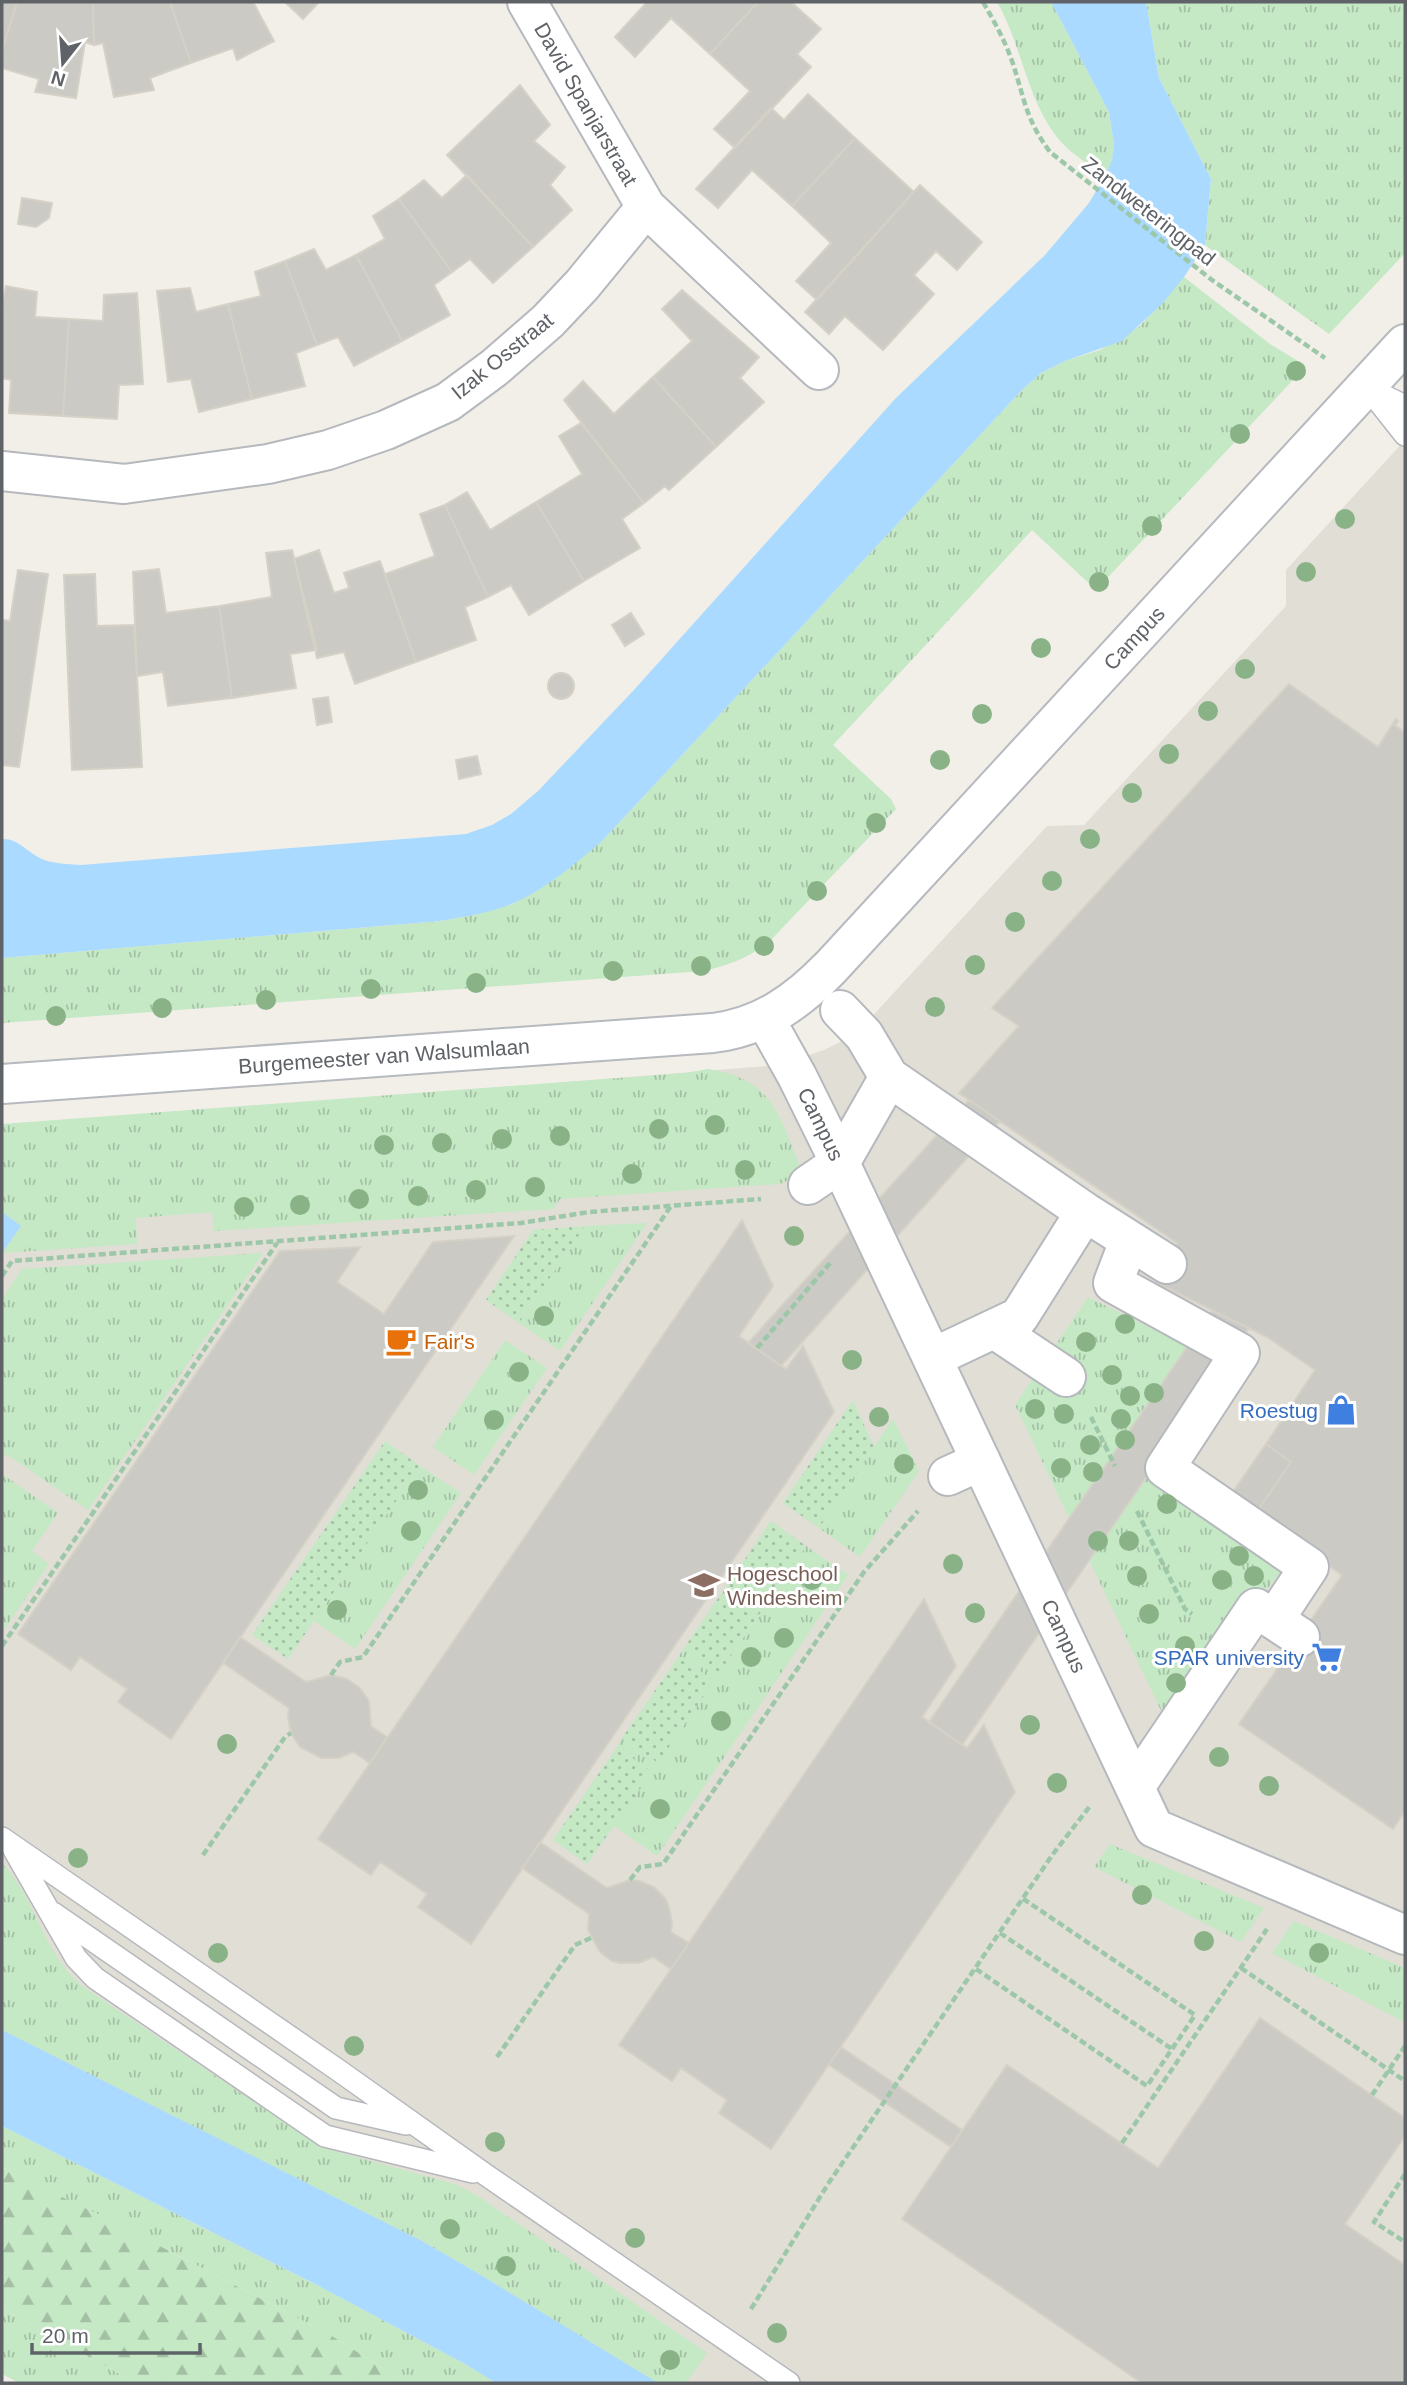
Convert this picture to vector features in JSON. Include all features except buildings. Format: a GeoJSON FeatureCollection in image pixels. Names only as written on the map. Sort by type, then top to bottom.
{"type":"FeatureCollection","features":[{"type":"Feature","properties":{"kind":"street","name":"David Spanjarstraat"},"geometry":{"type":"LineString","coordinates":[[527,2],[646,207]]}},
{"type":"Feature","properties":{"kind":"street"},"geometry":{"type":"LineString","coordinates":[[646,207],[819,370]]}},
{"type":"Feature","properties":{"kind":"street","name":"Izak Osstraat"},"geometry":{"type":"LineString","coordinates":[[2,471],[124,484],[268,464],[328,450],[386,430],[448,402],[512,352],[548,321],[582,285],[646,207]]}},
{"type":"Feature","properties":{"kind":"street","name":"Campus"},"geometry":{"type":"LineString","coordinates":[[1405,344],[831,967],[796,999],[765,1019],[840,1163],[932,1358],[965,1469],[1129,1775],[1154,1828],[1286,1901],[1405,1934]]}},
{"type":"Feature","properties":{"kind":"street"},"geometry":{"type":"LineString","coordinates":[[840,1010],[864,1035],[889,1077],[1085,1212],[1167,1264]]}},
{"type":"Feature","properties":{"kind":"street","name":"Burgemeester van Walsumlaan"},"geometry":{"type":"LineString","coordinates":[[2,1084],[713,1032],[744,1027],[765,1019]]}},
{"type":"Feature","properties":{"kind":"street"},"geometry":{"type":"LineString","coordinates":[[808,1185],[840,1163],[889,1077]]}},
{"type":"Feature","properties":{"kind":"street"},"geometry":{"type":"LineString","coordinates":[[932,1358],[1019,1317],[1085,1212]]}},
{"type":"Feature","properties":{"kind":"street"},"geometry":{"type":"LineString","coordinates":[[1129,1241],[1113,1283],[1240,1353],[1165,1468],[1309,1567],[1287,1628],[1256,1608],[1129,1775]]}},
{"type":"Feature","properties":{"kind":"street"},"geometry":{"type":"LineString","coordinates":[[994,1329],[1066,1377]]}},
{"type":"Feature","properties":{"kind":"lane"},"geometry":{"type":"LineString","coordinates":[[1367,387],[1405,406]]}},
{"type":"Feature","properties":{"kind":"lane"},"geometry":{"type":"LineString","coordinates":[[1367,387],[1405,435]]}},
{"type":"Feature","properties":{"kind":"lane"},"geometry":{"type":"LineString","coordinates":[[6,1841],[76,1958],[95,1978],[325,2136],[486,2175]]}},
{"type":"Feature","properties":{"kind":"lane"},"geometry":{"type":"LineString","coordinates":[[6,1841],[789,2383]]}},
{"type":"Feature","properties":{"kind":"lane"},"geometry":{"type":"LineString","coordinates":[[48,1910],[336,2108],[415,2126]]}},
{"type":"Feature","properties":{"kind":"path","name":"Zandweteringpad"},"geometry":{"type":"LineString","coordinates":[[983,2],[1012,61],[1026,111],[1037,134],[1051,152],[1212,280],[1367,387]]}},
{"type":"Feature","properties":{"kind":"path"},"geometry":{"type":"LineString","coordinates":[[2,1276],[12,1261],[521,1223],[589,1212],[780,1198],[808,1185]]}},
{"type":"Feature","properties":{"kind":"path"},"geometry":{"type":"LineString","coordinates":[[331,1675],[340,1662],[363,1657],[671,1206]]}},
{"type":"Feature","properties":{"kind":"path"},"geometry":{"type":"LineString","coordinates":[[757,1348],[868,1223]]}},
{"type":"Feature","properties":{"kind":"path"},"geometry":{"type":"LineString","coordinates":[[2,1646],[278,1242]]}},
{"type":"Feature","properties":{"kind":"path"},"geometry":{"type":"LineString","coordinates":[[630,1880],[640,1867],[663,1864],[864,1572],[965,1469]]}},
{"type":"Feature","properties":{"kind":"path"},"geometry":{"type":"LineString","coordinates":[[203,1855],[285,1737],[292,1732]]}},
{"type":"Feature","properties":{"kind":"path"},"geometry":{"type":"LineString","coordinates":[[731,2343],[828,2184],[1053,1854],[1129,1775]]}},
{"type":"Feature","properties":{"kind":"path"},"geometry":{"type":"LineString","coordinates":[[976,1969],[1147,2086],[1195,2015],[1023,1898]]}},
{"type":"Feature","properties":{"kind":"path"},"geometry":{"type":"LineString","coordinates":[[1122,2143],[1286,1901]]}},
{"type":"Feature","properties":{"kind":"path"},"geometry":{"type":"LineString","coordinates":[[1000,1933],[1172,2049]]}},
{"type":"Feature","properties":{"kind":"path"},"geometry":{"type":"LineString","coordinates":[[497,2057],[575,1945],[591,1938]]}},
{"type":"Feature","properties":{"kind":"path"},"geometry":{"type":"LineString","coordinates":[[1241,1968],[1405,2081]]}},
{"type":"Feature","properties":{"kind":"path"},"geometry":{"type":"LineString","coordinates":[[1373,2095],[1405,2046]]}},
{"type":"Feature","properties":{"kind":"path"},"geometry":{"type":"LineString","coordinates":[[1405,2174],[1374,2222],[1405,2242]]}},
{"type":"Feature","properties":{"kind":"path"},"geometry":{"type":"LineString","coordinates":[[1398,2185],[1405,2190]]}},
{"type":"Feature","properties":{"kind":"shaded area","name":"Hogeschool Windesheim"},"geometry":{"type":"Polygon","coordinates":[[[1405,440],[1405,2383],[653,2383],[2,2042],[2,1127],[780,1065],[824,1050],[855,1035],[1047,826],[1084,825],[1286,606],[1286,570],[1405,440]]]}},
{"type":"Feature","properties":{"kind":"green space"},"geometry":{"type":"Polygon","coordinates":[[[997,2],[1051,2],[1109,112],[1114,145],[1112,160],[1105,176],[1077,157],[1050,128],[997,2]]]}},
{"type":"Feature","properties":{"kind":"green space"},"geometry":{"type":"Polygon","coordinates":[[[1146,2],[1405,2],[1405,253],[1329,334],[1205,245],[1211,179],[1159,78],[1146,2]]]}},
{"type":"Feature","properties":{"kind":"green space"},"geometry":{"type":"Polygon","coordinates":[[[1184,277],[1270,344],[1306,366],[1096,590],[1032,530],[833,745],[891,799],[896,809],[760,949],[737,961],[703,971],[2,1023],[2,958],[441,921],[513,904],[602,841],[1023,389],[1041,373],[1065,361],[1100,350],[1140,326],[1184,277]]]}},
{"type":"Feature","properties":{"kind":"green space"},"geometry":{"type":"Polygon","coordinates":[[[708,1069],[748,1082],[772,1104],[803,1174],[780,1184],[560,1199],[553,1209],[214,1231],[212,1212],[136,1218],[137,1244],[2,1253],[21,1226],[2,1212],[2,1124],[685,1073],[708,1069]]]}},
{"type":"Feature","properties":{"kind":"green space"},"geometry":{"type":"Polygon","coordinates":[[[647,1223],[560,1351],[519,1323],[585,1226],[647,1223]]]}},
{"type":"Feature","properties":{"kind":"green space"},"geometry":{"type":"Polygon","coordinates":[[[585,1226],[519,1323],[486,1300],[533,1230],[585,1226]]]}},
{"type":"Feature","properties":{"kind":"green space"},"geometry":{"type":"Polygon","coordinates":[[[263,1253],[88,1510],[6,1454],[2,1459],[2,1299],[22,1269],[263,1253]]]}},
{"type":"Feature","properties":{"kind":"green space"},"geometry":{"type":"Polygon","coordinates":[[[1088,1297],[1207,1356],[1131,1466],[1282,1570],[1166,1721],[1015,1405],[1088,1297]]]}},
{"type":"Feature","properties":{"kind":"green space"},"geometry":{"type":"Polygon","coordinates":[[[505,1340],[547,1368],[474,1475],[433,1447],[505,1340]]]}},
{"type":"Feature","properties":{"kind":"green space"},"geometry":{"type":"Polygon","coordinates":[[[853,1400],[874,1447],[819,1528],[783,1503],[853,1400]]]}},
{"type":"Feature","properties":{"kind":"green space"},"geometry":{"type":"Polygon","coordinates":[[[893,1419],[919,1471],[860,1557],[819,1528],[893,1419]]]}},
{"type":"Feature","properties":{"kind":"green space"},"geometry":{"type":"Polygon","coordinates":[[[385,1441],[420,1466],[288,1659],[252,1635],[385,1441]]]}},
{"type":"Feature","properties":{"kind":"green space"},"geometry":{"type":"Polygon","coordinates":[[[420,1466],[461,1493],[355,1649],[314,1621],[420,1466]]]}},
{"type":"Feature","properties":{"kind":"green space"},"geometry":{"type":"Polygon","coordinates":[[[2,1474],[58,1513],[32,1551],[49,1564],[2,1633],[2,1474]]]}},
{"type":"Feature","properties":{"kind":"green space"},"geometry":{"type":"Polygon","coordinates":[[[771,1521],[806,1546],[719,1673],[684,1648],[771,1521]]]}},
{"type":"Feature","properties":{"kind":"green space"},"geometry":{"type":"Polygon","coordinates":[[[806,1546],[848,1575],[657,1856],[614,1826],[652,1772],[617,1747],[622,1738],[658,1763],[714,1681],[679,1656],[684,1648],[720,1672],[806,1546]]]}},
{"type":"Feature","properties":{"kind":"green space"},"geometry":{"type":"Polygon","coordinates":[[[679,1656],[714,1681],[658,1763],[622,1738],[679,1656]]]}},
{"type":"Feature","properties":{"kind":"green space"},"geometry":{"type":"Polygon","coordinates":[[[617,1747],[652,1772],[587,1864],[553,1840],[617,1747]]]}},
{"type":"Feature","properties":{"kind":"green space"},"geometry":{"type":"Polygon","coordinates":[[[1110,1844],[1264,1908],[1241,1942],[1094,1867],[1110,1844]]]}},
{"type":"Feature","properties":{"kind":"green space"},"geometry":{"type":"Polygon","coordinates":[[[2,1863],[14,1877],[58,1958],[82,1986],[316,2144],[455,2184],[481,2198],[707,2353],[686,2383],[658,2383],[420,2240],[2,2030],[2,1863]]]}},
{"type":"Feature","properties":{"kind":"green space"},"geometry":{"type":"Polygon","coordinates":[[[1294,1921],[1405,1968],[1404,2022],[1272,1953],[1294,1921]]]}},
{"type":"Feature","properties":{"kind":"green space"},"geometry":{"type":"Polygon","coordinates":[[[2,2126],[315,2284],[496,2383],[406,2383],[332,2336],[112,2221],[2,2168],[2,2126]]]}},
{"type":"Feature","properties":{"kind":"green space"},"geometry":{"type":"Polygon","coordinates":[[[2,2168],[112,2221],[332,2336],[406,2383],[136,2383],[2,2308],[2,2168]]]}},
{"type":"Feature","properties":{"kind":"green space"},"geometry":{"type":"Polygon","coordinates":[[[2,2308],[136,2383],[19,2383],[2,2374],[2,2308]]]}},
{"type":"Feature","properties":{"kind":"water"},"geometry":{"type":"Polygon","coordinates":[[[1051,2],[1146,2],[1159,78],[1211,179],[1205,245],[1162,304],[1122,341],[1065,361],[1041,373],[1023,389],[602,841],[560,875],[526,897],[487,912],[468,916],[440,921],[2,958],[2,839],[13,841],[47,861],[81,865],[466,834],[492,825],[511,814],[538,791],[633,691],[896,398],[1045,255],[1089,203],[1112,160],[1114,145],[1109,112],[1051,2]]]}},
{"type":"Feature","properties":{"kind":"water"},"geometry":{"type":"Polygon","coordinates":[[[2,1212],[21,1226],[2,1253],[2,1212]]]}},
{"type":"Feature","properties":{"kind":"water"},"geometry":{"type":"Polygon","coordinates":[[[2,2030],[420,2240],[658,2383],[496,2383],[315,2284],[2,2126],[2,2030]]]}},
{"type":"Feature","properties":{"kind":"place","name":"Fair's"},"geometry":{"type":"Point","coordinates":[401,1341]}},
{"type":"Feature","properties":{"kind":"place","name":"Roestug"},"geometry":{"type":"Point","coordinates":[1341,1410]}},
{"type":"Feature","properties":{"kind":"place","name":"Hogeschool Windesheim"},"geometry":{"type":"Point","coordinates":[704,1585]}},
{"type":"Feature","properties":{"kind":"place","name":"SPAR university"},"geometry":{"type":"Point","coordinates":[1327,1657]}}]}
